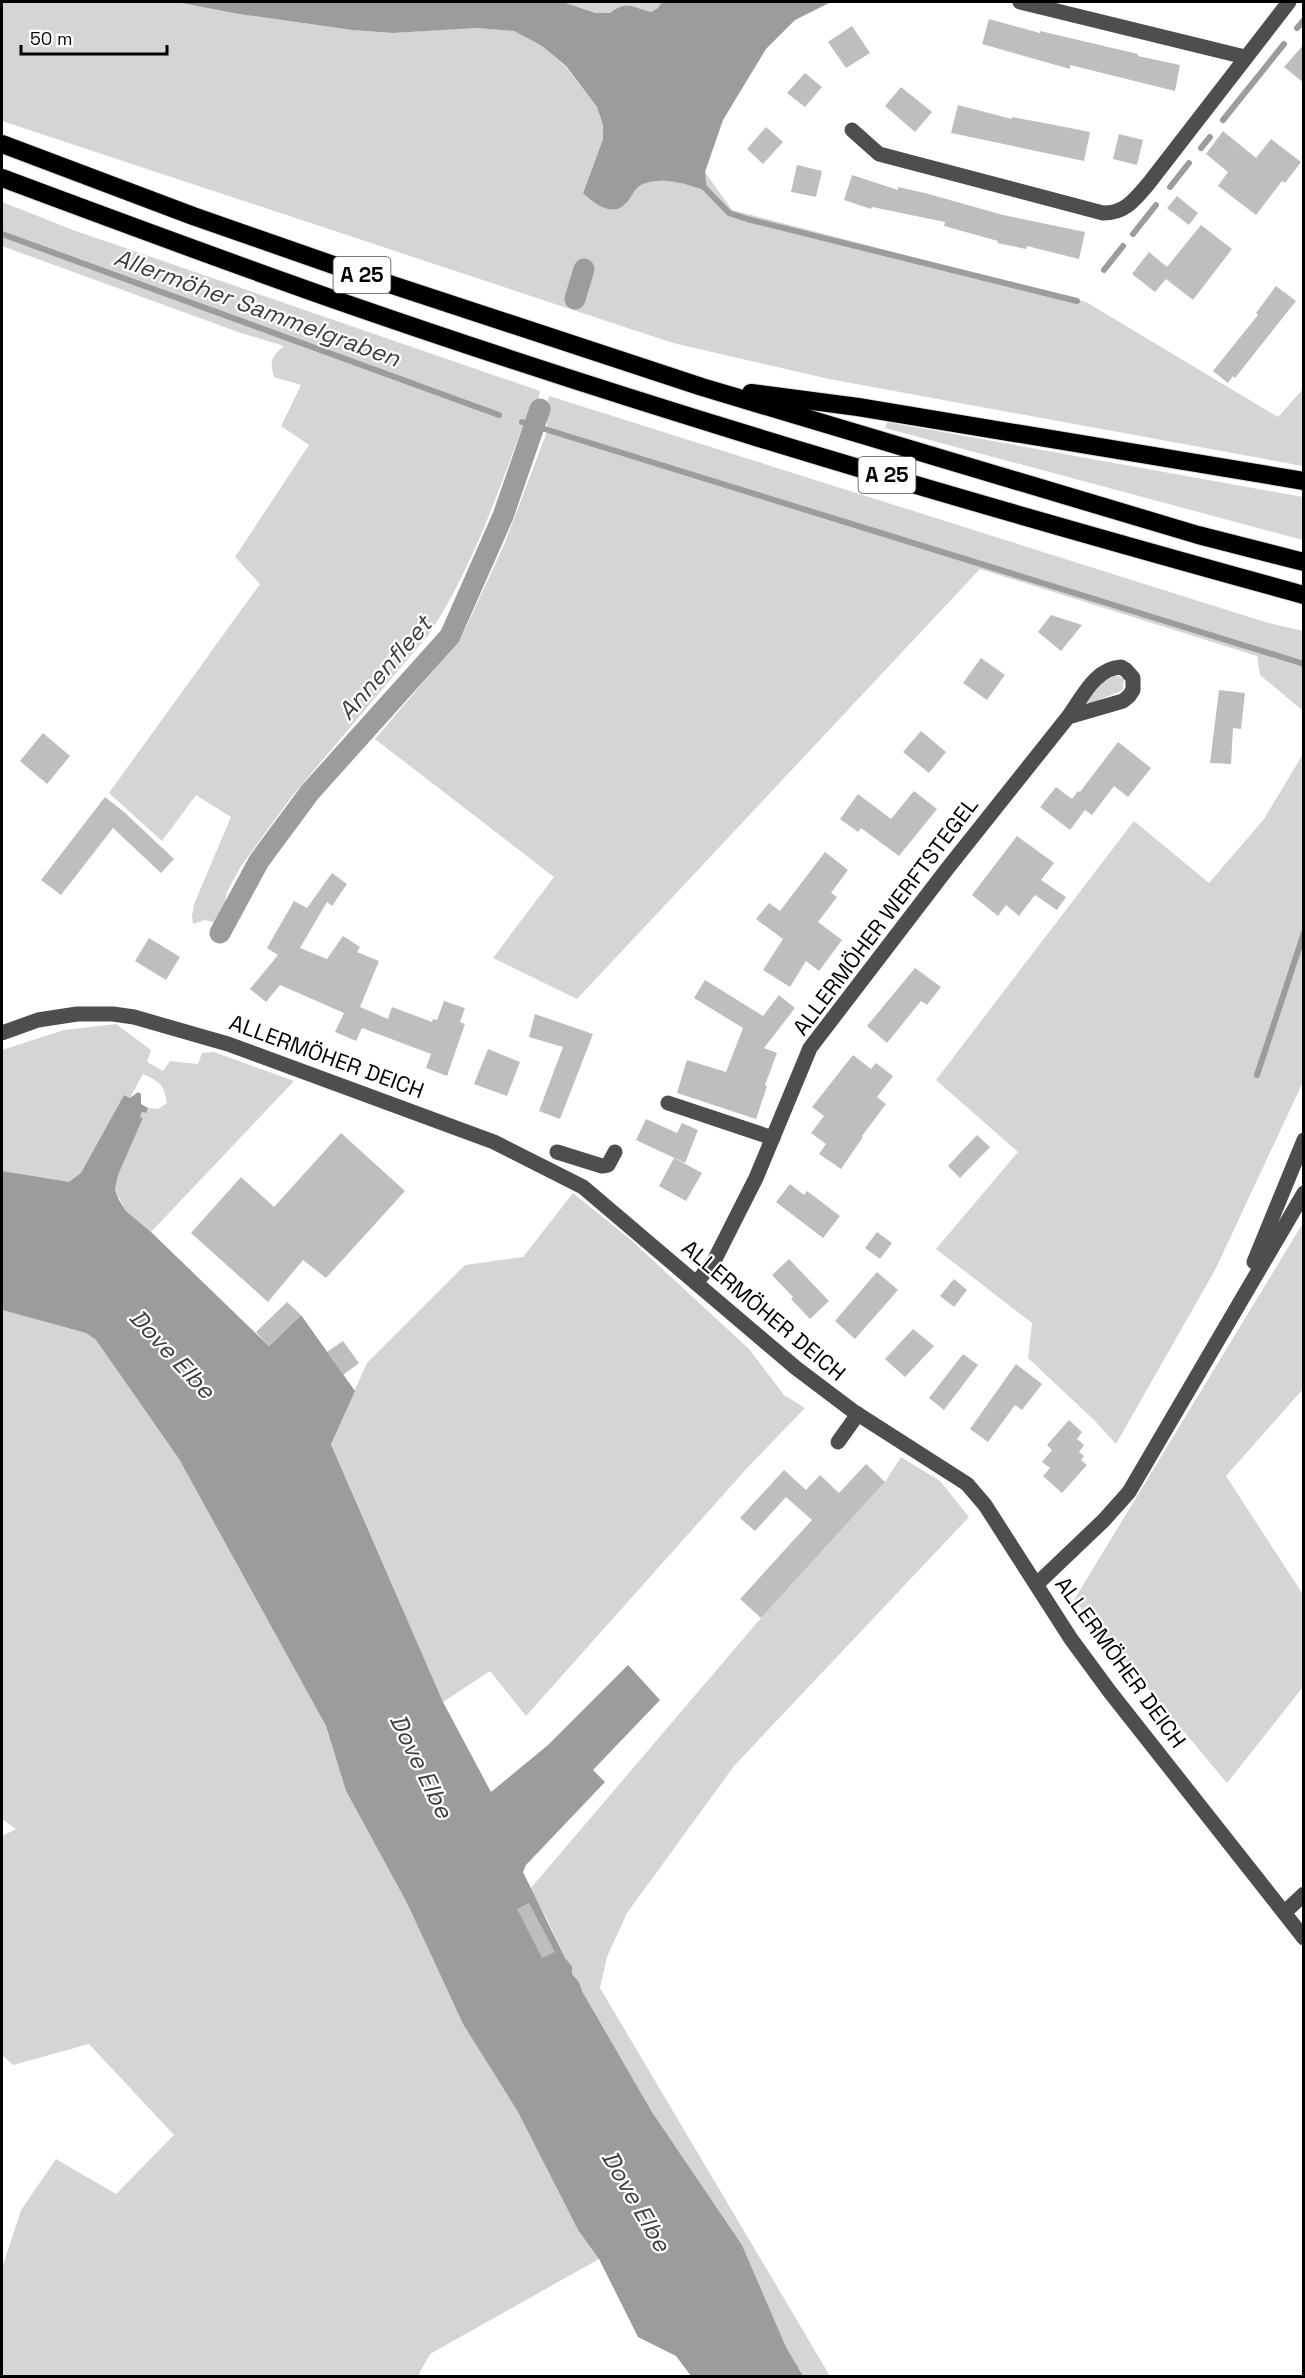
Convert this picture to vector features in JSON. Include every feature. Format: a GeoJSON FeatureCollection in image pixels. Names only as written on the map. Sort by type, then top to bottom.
{"type":"FeatureCollection","features":[{"type":"Feature","properties":{"kind":"highway","name":"A 25"},"geometry":{"type":"LineString","coordinates":[[2,144],[204,220],[531,332],[702,387],[1198,535],[1304,562]]}},
{"type":"Feature","properties":{"kind":"highway","name":"A 25"},"geometry":{"type":"LineString","coordinates":[[2,178],[203,253],[524,363],[866,469],[1304,596]]}},
{"type":"Feature","properties":{"kind":"highway"},"geometry":{"type":"LineString","coordinates":[[702,387],[858,407],[1304,481]]}},
{"type":"Feature","properties":{"kind":"street"},"geometry":{"type":"LineString","coordinates":[[1020,2],[1245,57]]}},
{"type":"Feature","properties":{"kind":"street"},"geometry":{"type":"LineString","coordinates":[[852,130],[879,154],[1103,213],[1113,213],[1131,205],[1289,2]]}},
{"type":"Feature","properties":{"kind":"street","name":"ALLERMÖHER WERFTSTEGEL"},"geometry":{"type":"LineString","coordinates":[[696,1283],[714,1261],[756,1178],[810,1048],[947,869],[1068,717]]}},
{"type":"Feature","properties":{"kind":"street","name":"ALLERMÖHER DEICH"},"geometry":{"type":"LineString","coordinates":[[2,1033],[58,1016],[112,1014],[162,1023],[228,1044],[494,1142],[583,1187],[796,1368],[858,1414],[967,1484],[985,1505],[1071,1639],[1110,1692],[1304,1938]]}},
{"type":"Feature","properties":{"kind":"street"},"geometry":{"type":"LineString","coordinates":[[668,1103],[773,1138]]}},
{"type":"Feature","properties":{"kind":"street"},"geometry":{"type":"LineString","coordinates":[[1237,1303],[1304,1140]]}},
{"type":"Feature","properties":{"kind":"street"},"geometry":{"type":"LineString","coordinates":[[557,1152],[602,1166],[608,1165],[615,1152]]}},
{"type":"Feature","properties":{"kind":"street"},"geometry":{"type":"LineString","coordinates":[[1037,1584],[1104,1520],[1128,1492],[1173,1419],[1237,1303],[1304,1193]]}},
{"type":"Feature","properties":{"kind":"street"},"geometry":{"type":"LineString","coordinates":[[838,1442],[858,1414]]}},
{"type":"Feature","properties":{"kind":"street"},"geometry":{"type":"LineString","coordinates":[[1285,1912],[1304,1894]]}},
{"type":"Feature","properties":{"kind":"shaded area"},"geometry":{"type":"Polygon","coordinates":[[[2,2],[176,2],[239,14],[352,30],[393,33],[477,28],[514,31],[542,46],[566,67],[597,107],[603,125],[603,139],[583,192],[598,204],[610,209],[622,206],[640,185],[659,181],[683,183],[707,191],[705,172],[732,210],[1086,302],[1278,417],[1303,389],[1303,466],[829,379],[673,343],[2,121],[2,2]]]}},
{"type":"Feature","properties":{"kind":"shaded area"},"geometry":{"type":"Polygon","coordinates":[[[563,2],[662,2],[651,12],[625,6],[610,13],[597,13],[563,2]]]}},
{"type":"Feature","properties":{"kind":"shaded area"},"geometry":{"type":"Polygon","coordinates":[[[2,202],[73,230],[540,391],[537,404],[526,418],[472,556],[445,609],[429,634],[293,795],[241,866],[227,892],[221,924],[205,920],[193,924],[192,916],[194,904],[231,817],[196,795],[162,841],[109,793],[260,584],[235,557],[309,445],[281,426],[301,385],[274,377],[273,359],[284,346],[238,332],[2,246],[2,202]]]}},
{"type":"Feature","properties":{"kind":"shaded area"},"geometry":{"type":"Polygon","coordinates":[[[549,396],[1265,622],[1303,631],[1303,711],[1260,675],[1257,656],[980,569],[577,999],[493,958],[554,877],[375,739],[461,638],[504,545],[545,437],[549,396]]]}},
{"type":"Feature","properties":{"kind":"shaded area"},"geometry":{"type":"Polygon","coordinates":[[[887,422],[1303,497],[1303,540],[885,428],[887,422]]]}},
{"type":"Feature","properties":{"kind":"shaded area"},"geometry":{"type":"Polygon","coordinates":[[[1116,675],[1124,679],[1123,690],[1092,703],[1086,703],[1103,682],[1116,675]]]}},
{"type":"Feature","properties":{"kind":"shaded area"},"geometry":{"type":"Polygon","coordinates":[[[1303,754],[1303,1082],[1215,1270],[1116,1444],[1093,1419],[1028,1358],[1032,1323],[936,1249],[1018,1152],[936,1080],[1134,821],[1209,883],[1264,819],[1303,754]]]}},
{"type":"Feature","properties":{"kind":"shaded area"},"geometry":{"type":"Polygon","coordinates":[[[116,1024],[151,1050],[147,1062],[163,1071],[170,1061],[198,1064],[202,1053],[214,1052],[294,1081],[151,1232],[126,1211],[115,1190],[118,1175],[143,1118],[140,1117],[142,1112],[146,1113],[148,1108],[158,1109],[167,1103],[160,1084],[143,1074],[130,1098],[124,1095],[81,1174],[69,1183],[2,1171],[2,1050],[64,1030],[116,1024]]]}},
{"type":"Feature","properties":{"kind":"shaded area"},"geometry":{"type":"Polygon","coordinates":[[[573,1193],[631,1240],[749,1349],[784,1395],[805,1408],[748,1467],[526,1716],[490,1671],[443,1702],[331,1443],[367,1363],[465,1265],[523,1257],[573,1193]]]}},
{"type":"Feature","properties":{"kind":"shaded area"},"geometry":{"type":"Polygon","coordinates":[[[1303,1223],[1303,1389],[1226,1476],[1304,1596],[1303,1687],[1227,1783],[1074,1600],[1303,1223]]]}},
{"type":"Feature","properties":{"kind":"shaded area"},"geometry":{"type":"Polygon","coordinates":[[[2,1310],[86,1333],[96,1340],[179,1459],[326,1726],[346,1791],[407,1903],[463,2024],[518,2112],[578,2230],[599,2259],[430,2354],[418,2376],[2,2376],[2,2268],[21,2210],[56,2159],[116,2194],[174,2135],[89,2044],[13,2065],[2,2055],[2,1836],[16,1829],[2,1819],[2,1310]]]}},
{"type":"Feature","properties":{"kind":"shaded area"},"geometry":{"type":"Polygon","coordinates":[[[901,1457],[940,1481],[969,1517],[734,1766],[627,1913],[607,1957],[600,1988],[830,2376],[803,2376],[786,2347],[742,2245],[652,2112],[579,1982],[572,1974],[572,1966],[565,1958],[530,1889],[761,1618],[885,1482],[901,1457]]]}},
{"type":"Feature","properties":{"kind":"water"},"geometry":{"type":"Polygon","coordinates":[[[176,2],[563,2],[596,13],[610,13],[625,6],[651,12],[662,2],[829,3],[795,20],[766,49],[723,120],[705,172],[707,191],[675,182],[651,182],[640,186],[624,205],[608,209],[596,204],[583,193],[603,139],[603,125],[597,107],[566,66],[542,46],[514,31],[477,28],[393,33],[352,30],[239,14],[176,2]]]}},
{"type":"Feature","properties":{"kind":"water","name":"Dove Elbe"},"geometry":{"type":"Polygon","coordinates":[[[138,1092],[141,1094],[141,1104],[148,1108],[146,1113],[142,1112],[140,1117],[143,1118],[118,1175],[115,1190],[119,1200],[126,1211],[151,1232],[269,1346],[301,1315],[355,1391],[331,1444],[443,1702],[491,1792],[548,1745],[628,1665],[660,1700],[593,1770],[605,1782],[526,1865],[523,1872],[565,1958],[572,1966],[572,1974],[579,1982],[652,2112],[742,2245],[786,2347],[803,2376],[691,2376],[676,2356],[638,2337],[599,2259],[578,2230],[518,2112],[463,2024],[407,1903],[346,1791],[326,1726],[179,1459],[96,1340],[86,1333],[2,1310],[2,1171],[69,1182],[81,1173],[124,1095],[130,1098],[138,1092]]]}},
{"type":"Feature","properties":{"kind":"building"},"geometry":{"type":"Polygon","coordinates":[[[989,19],[1180,65],[1175,91],[1070,65],[1070,69],[982,44],[989,19]]]}},
{"type":"Feature","properties":{"kind":"building"},"geometry":{"type":"Polygon","coordinates":[[[852,26],[870,53],[846,68],[828,42],[852,26]]]}},
{"type":"Feature","properties":{"kind":"building"},"geometry":{"type":"Polygon","coordinates":[[[1304,44],[1304,83],[1284,67],[1304,44]]]}},
{"type":"Feature","properties":{"kind":"building"},"geometry":{"type":"Polygon","coordinates":[[[805,73],[822,87],[805,107],[787,93],[805,73]]]}},
{"type":"Feature","properties":{"kind":"building"},"geometry":{"type":"Polygon","coordinates":[[[901,87],[932,112],[915,132],[885,106],[901,87]]]}},
{"type":"Feature","properties":{"kind":"building"},"geometry":{"type":"Polygon","coordinates":[[[958,105],[1012,119],[1012,117],[1090,132],[1084,161],[951,133],[958,105]]]}},
{"type":"Feature","properties":{"kind":"building"},"geometry":{"type":"Polygon","coordinates":[[[766,127],[783,142],[763,164],[747,149],[766,127]]]}},
{"type":"Feature","properties":{"kind":"building"},"geometry":{"type":"Polygon","coordinates":[[[1223,131],[1256,158],[1271,139],[1301,162],[1285,183],[1282,181],[1256,215],[1218,186],[1228,172],[1206,154],[1223,131]]]}},
{"type":"Feature","properties":{"kind":"building"},"geometry":{"type":"Polygon","coordinates":[[[1119,134],[1143,140],[1137,165],[1113,159],[1119,134]]]}},
{"type":"Feature","properties":{"kind":"building"},"geometry":{"type":"Polygon","coordinates":[[[797,165],[822,171],[816,197],[791,192],[797,165]]]}},
{"type":"Feature","properties":{"kind":"building"},"geometry":{"type":"Polygon","coordinates":[[[852,175],[898,190],[898,187],[1003,215],[1085,232],[1079,259],[1027,246],[1026,249],[997,243],[998,241],[944,226],[945,222],[872,207],[871,209],[844,200],[852,175]]]}},
{"type":"Feature","properties":{"kind":"building"},"geometry":{"type":"Polygon","coordinates":[[[1177,196],[1198,213],[1189,225],[1167,208],[1177,196]]]}},
{"type":"Feature","properties":{"kind":"building"},"geometry":{"type":"Polygon","coordinates":[[[1201,225],[1232,249],[1193,300],[1166,279],[1155,292],[1132,274],[1149,252],[1167,267],[1201,225]]]}},
{"type":"Feature","properties":{"kind":"building"},"geometry":{"type":"Polygon","coordinates":[[[1276,286],[1296,301],[1235,378],[1233,376],[1228,383],[1213,371],[1258,315],[1256,313],[1276,286]]]}},
{"type":"Feature","properties":{"kind":"building"},"geometry":{"type":"Polygon","coordinates":[[[1051,615],[1082,625],[1061,651],[1038,632],[1051,615]]]}},
{"type":"Feature","properties":{"kind":"building"},"geometry":{"type":"Polygon","coordinates":[[[981,658],[1005,675],[987,700],[963,683],[981,658]]]}},
{"type":"Feature","properties":{"kind":"building"},"geometry":{"type":"Polygon","coordinates":[[[1219,690],[1245,693],[1241,729],[1233,728],[1231,764],[1210,763],[1219,690]]]}},
{"type":"Feature","properties":{"kind":"building"},"geometry":{"type":"Polygon","coordinates":[[[921,731],[946,752],[929,773],[903,752],[921,731]]]}},
{"type":"Feature","properties":{"kind":"building"},"geometry":{"type":"Polygon","coordinates":[[[43,733],[70,756],[47,784],[20,761],[43,733]]]}},
{"type":"Feature","properties":{"kind":"building"},"geometry":{"type":"Polygon","coordinates":[[[1118,742],[1151,768],[1128,797],[1114,786],[1092,815],[1085,810],[1070,830],[1040,807],[1056,787],[1072,799],[1078,791],[1080,792],[1118,742]]]}},
{"type":"Feature","properties":{"kind":"building"},"geometry":{"type":"Polygon","coordinates":[[[914,791],[937,809],[899,856],[861,828],[858,832],[840,819],[858,794],[891,819],[914,791]]]}},
{"type":"Feature","properties":{"kind":"building"},"geometry":{"type":"Polygon","coordinates":[[[105,797],[174,859],[161,873],[113,828],[61,895],[41,880],[105,797]]]}},
{"type":"Feature","properties":{"kind":"building"},"geometry":{"type":"Polygon","coordinates":[[[1017,836],[1054,863],[1041,880],[1066,897],[1057,910],[1035,895],[1019,916],[1006,905],[998,916],[972,895],[1017,836]]]}},
{"type":"Feature","properties":{"kind":"building"},"geometry":{"type":"Polygon","coordinates":[[[825,852],[848,870],[831,893],[837,897],[818,922],[842,940],[819,971],[806,961],[790,987],[763,970],[783,939],[756,919],[769,903],[780,911],[825,852]]]}},
{"type":"Feature","properties":{"kind":"building"},"geometry":{"type":"Polygon","coordinates":[[[332,873],[347,884],[332,906],[327,902],[300,948],[327,959],[343,936],[360,947],[357,952],[379,961],[360,1007],[388,1019],[392,1007],[432,1022],[433,1019],[437,1020],[444,1001],[465,1008],[460,1022],[465,1024],[447,1076],[426,1068],[431,1054],[362,1028],[356,1041],[335,1032],[344,1013],[280,985],[266,1002],[250,989],[278,955],[267,948],[294,901],[307,908],[332,873]]]}},
{"type":"Feature","properties":{"kind":"building"},"geometry":{"type":"Polygon","coordinates":[[[149,938],[180,957],[166,980],[135,961],[149,938]]]}},
{"type":"Feature","properties":{"kind":"building"},"geometry":{"type":"Polygon","coordinates":[[[915,968],[941,987],[927,1005],[921,1001],[887,1043],[867,1026],[915,968]]]}},
{"type":"Feature","properties":{"kind":"building"},"geometry":{"type":"Polygon","coordinates":[[[705,980],[763,1016],[779,995],[795,1008],[764,1048],[777,1053],[756,1119],[677,1093],[687,1060],[726,1072],[743,1028],[694,998],[705,980]]]}},
{"type":"Feature","properties":{"kind":"building"},"geometry":{"type":"Polygon","coordinates":[[[535,1014],[593,1034],[560,1119],[539,1111],[563,1047],[529,1037],[535,1014]]]}},
{"type":"Feature","properties":{"kind":"building"},"geometry":{"type":"Polygon","coordinates":[[[488,1049],[520,1062],[507,1096],[474,1084],[488,1049]]]}},
{"type":"Feature","properties":{"kind":"building"},"geometry":{"type":"Polygon","coordinates":[[[853,1055],[871,1069],[876,1063],[893,1076],[877,1097],[886,1104],[841,1169],[819,1154],[826,1144],[811,1133],[824,1116],[812,1107],[853,1055]]]}},
{"type":"Feature","properties":{"kind":"building"},"geometry":{"type":"Polygon","coordinates":[[[646,1119],[677,1133],[682,1123],[698,1130],[685,1163],[636,1140],[646,1119]]]}},
{"type":"Feature","properties":{"kind":"building"},"geometry":{"type":"Polygon","coordinates":[[[341,1133],[405,1191],[326,1278],[303,1260],[268,1302],[191,1233],[241,1177],[274,1207],[341,1133]]]}},
{"type":"Feature","properties":{"kind":"building"},"geometry":{"type":"Polygon","coordinates":[[[977,1135],[990,1147],[960,1178],[948,1166],[977,1135]]]}},
{"type":"Feature","properties":{"kind":"building"},"geometry":{"type":"Polygon","coordinates":[[[674,1158],[702,1173],[686,1201],[659,1186],[674,1158]]]}},
{"type":"Feature","properties":{"kind":"building"},"geometry":{"type":"Polygon","coordinates":[[[790,1184],[804,1195],[807,1191],[840,1216],[823,1238],[776,1202],[790,1184]]]}},
{"type":"Feature","properties":{"kind":"building"},"geometry":{"type":"Polygon","coordinates":[[[877,1232],[892,1243],[880,1259],[865,1248],[877,1232]]]}},
{"type":"Feature","properties":{"kind":"building"},"geometry":{"type":"Polygon","coordinates":[[[789,1259],[829,1301],[810,1319],[772,1275],[789,1259]]]}},
{"type":"Feature","properties":{"kind":"building"},"geometry":{"type":"Polygon","coordinates":[[[877,1272],[898,1290],[855,1339],[835,1321],[877,1272]]]}},
{"type":"Feature","properties":{"kind":"building"},"geometry":{"type":"Polygon","coordinates":[[[954,1279],[967,1290],[954,1307],[940,1296],[954,1279]]]}},
{"type":"Feature","properties":{"kind":"building"},"geometry":{"type":"Polygon","coordinates":[[[287,1302],[301,1315],[269,1346],[256,1332],[287,1302]]]}},
{"type":"Feature","properties":{"kind":"building"},"geometry":{"type":"Polygon","coordinates":[[[913,1329],[934,1346],[905,1377],[885,1359],[913,1329]]]}},
{"type":"Feature","properties":{"kind":"building"},"geometry":{"type":"Polygon","coordinates":[[[343,1341],[359,1363],[343,1375],[327,1352],[343,1341]]]}},
{"type":"Feature","properties":{"kind":"building"},"geometry":{"type":"Polygon","coordinates":[[[963,1354],[978,1365],[944,1410],[929,1398],[963,1354]]]}},
{"type":"Feature","properties":{"kind":"building"},"geometry":{"type":"Polygon","coordinates":[[[1016,1364],[1042,1384],[1022,1410],[1015,1405],[988,1442],[970,1429],[1016,1364]]]}},
{"type":"Feature","properties":{"kind":"building"},"geometry":{"type":"Polygon","coordinates":[[[1069,1420],[1082,1432],[1077,1439],[1084,1445],[1079,1452],[1084,1456],[1081,1460],[1087,1465],[1062,1493],[1043,1476],[1050,1468],[1042,1462],[1052,1450],[1047,1445],[1069,1420]]]}},
{"type":"Feature","properties":{"kind":"building"},"geometry":{"type":"Polygon","coordinates":[[[866,1464],[885,1482],[761,1618],[740,1599],[812,1520],[786,1497],[755,1531],[740,1518],[784,1470],[806,1490],[820,1475],[839,1493],[866,1464]]]}},
{"type":"Feature","properties":{"kind":"building"},"geometry":{"type":"Polygon","coordinates":[[[529,1903],[555,1952],[542,1958],[517,1909],[529,1903]]]}},
{"type":"Feature","properties":{"kind":"waterway"},"geometry":{"type":"LineString","coordinates":[[1297,28],[1304,20]]}},
{"type":"Feature","properties":{"kind":"waterway"},"geometry":{"type":"LineString","coordinates":[[1223,120],[1284,44]]}},
{"type":"Feature","properties":{"kind":"waterway"},"geometry":{"type":"LineString","coordinates":[[1201,148],[1210,137]]}},
{"type":"Feature","properties":{"kind":"waterway"},"geometry":{"type":"LineString","coordinates":[[1170,187],[1189,163]]}},
{"type":"Feature","properties":{"kind":"waterway"},"geometry":{"type":"LineString","coordinates":[[704,187],[729,213],[747,219],[1077,301]]}},
{"type":"Feature","properties":{"kind":"waterway"},"geometry":{"type":"LineString","coordinates":[[1133,234],[1156,205]]}},
{"type":"Feature","properties":{"kind":"waterway","name":"Allermöher Sammelgraben"},"geometry":{"type":"LineString","coordinates":[[2,234],[499,415]]}},
{"type":"Feature","properties":{"kind":"waterway"},"geometry":{"type":"LineString","coordinates":[[1104,270],[1123,246]]}},
{"type":"Feature","properties":{"kind":"waterway"},"geometry":{"type":"LineString","coordinates":[[575,299],[584,269]]}},
{"type":"Feature","properties":{"kind":"waterway","name":"Annenfleet"},"geometry":{"type":"LineString","coordinates":[[220,933],[259,861],[310,792],[450,636],[503,516],[540,409]]}},
{"type":"Feature","properties":{"kind":"waterway"},"geometry":{"type":"LineString","coordinates":[[522,422],[1304,664]]}},
{"type":"Feature","properties":{"kind":"waterway"},"geometry":{"type":"LineString","coordinates":[[1257,1075],[1304,933]]}}]}
